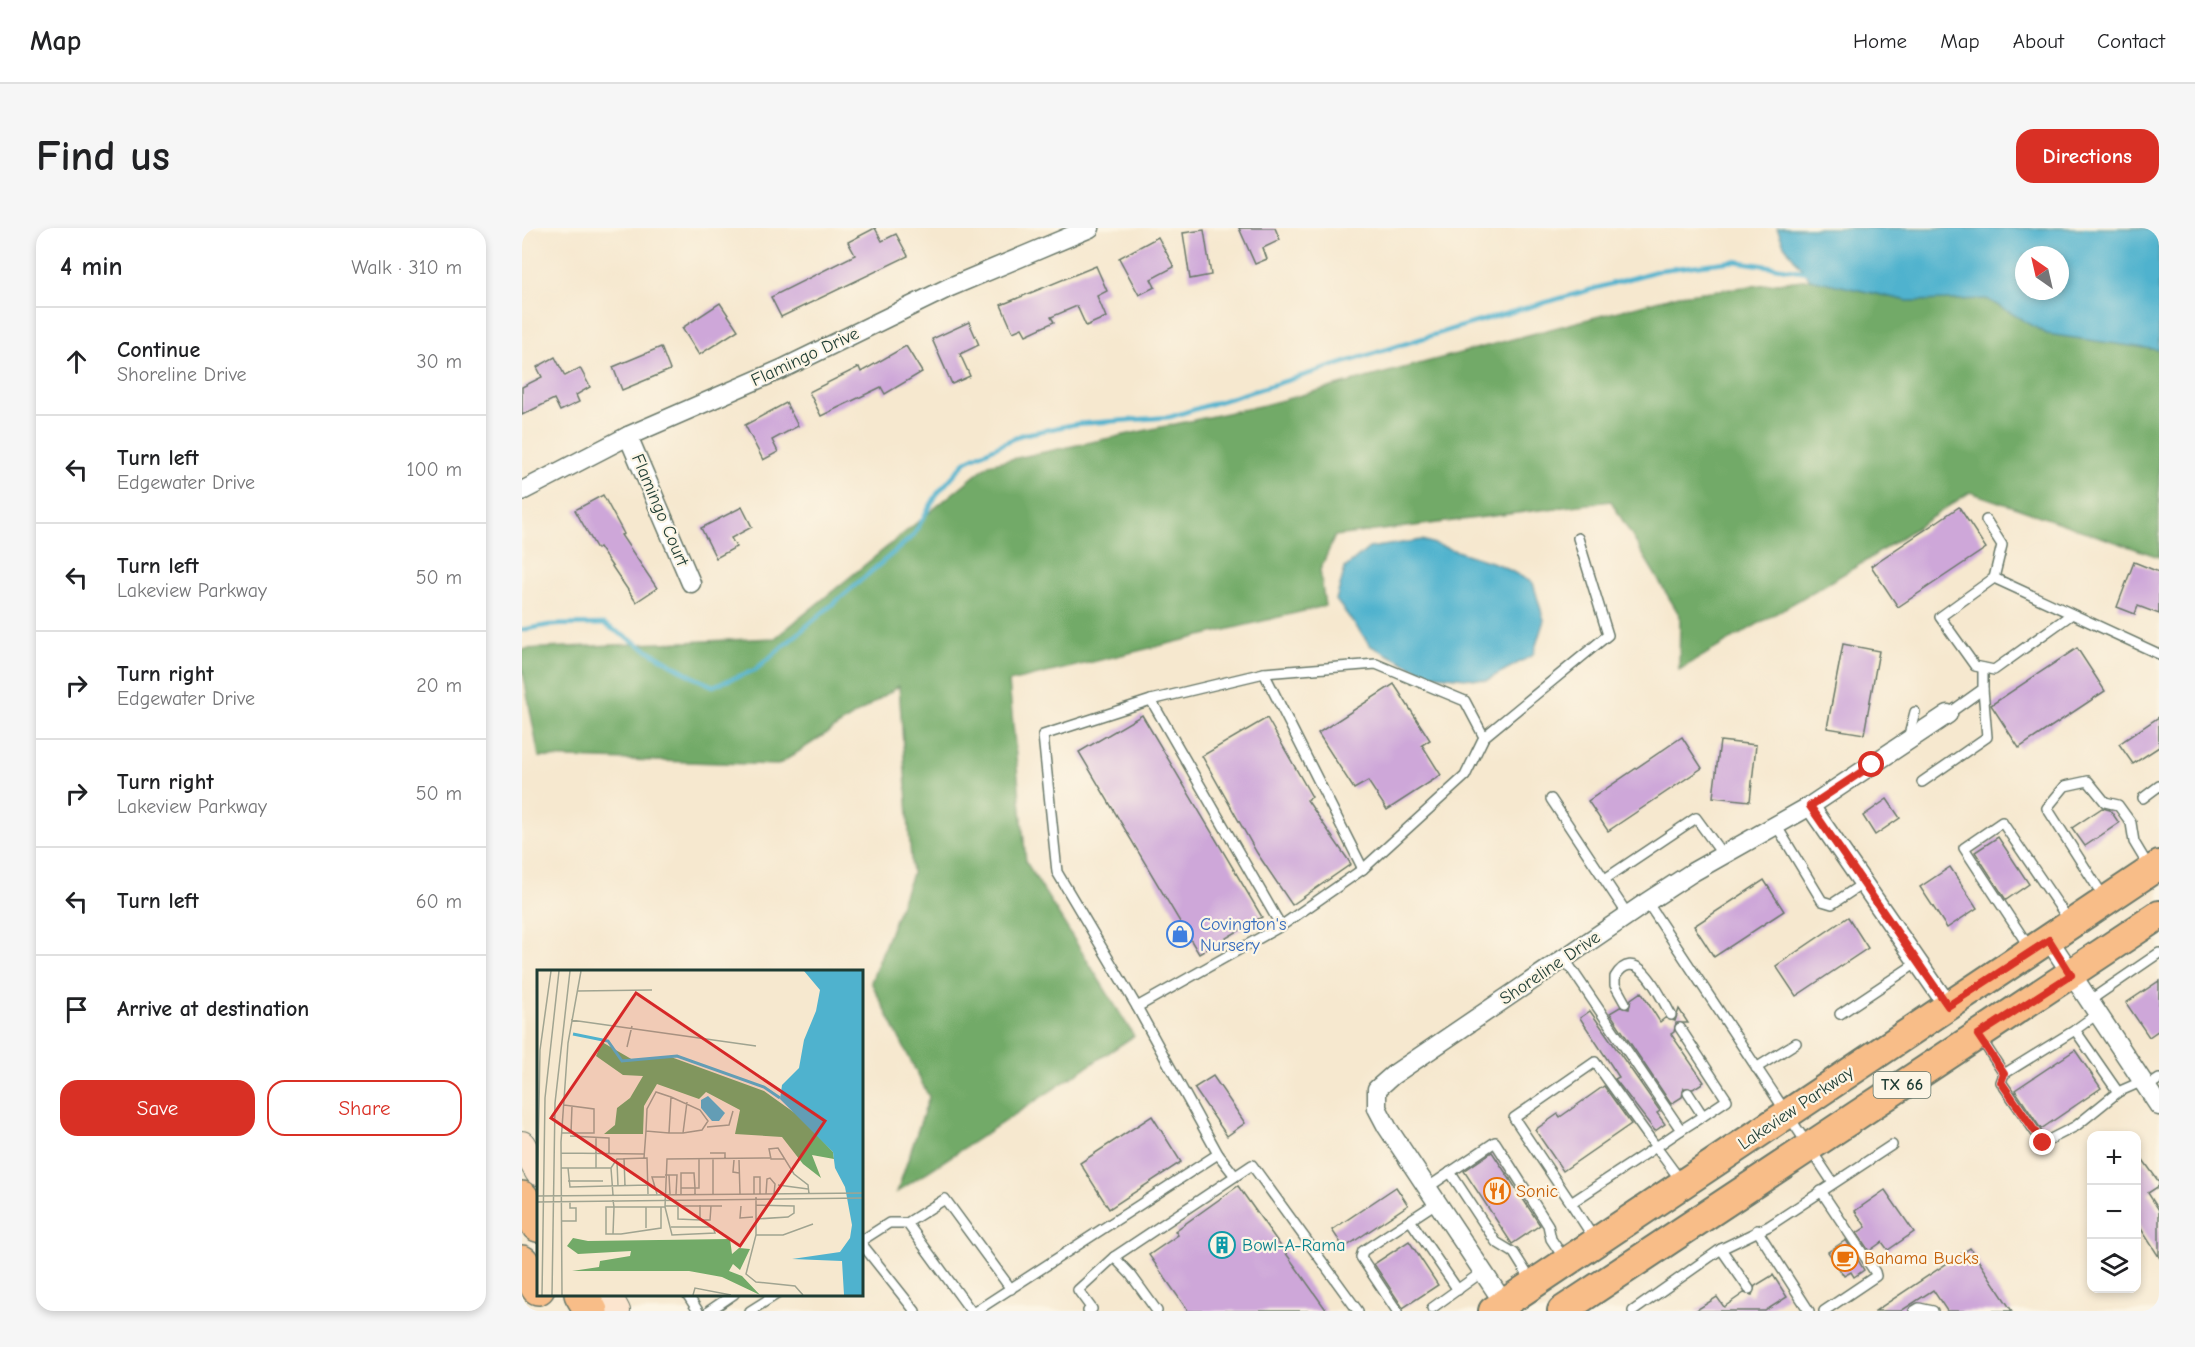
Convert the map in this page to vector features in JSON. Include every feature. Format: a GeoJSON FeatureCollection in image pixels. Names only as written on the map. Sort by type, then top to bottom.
{"type":"FeatureCollection","features":[{"type":"Feature","properties":{"kind":"highway"},"geometry":{"type":"LineString","coordinates":[[522,1198],[537,1223]]}},
{"type":"Feature","properties":{"kind":"highway"},"geometry":{"type":"LineString","coordinates":[[522,1262],[537,1286]]}},
{"type":"Feature","properties":{"kind":"highway"},"geometry":{"type":"LineString","coordinates":[[544,1296],[554,1311]]}},
{"type":"Feature","properties":{"kind":"highway"},"geometry":{"type":"LineString","coordinates":[[582,1296],[591,1311]]}},
{"type":"Feature","properties":{"kind":"main road","name":"Lakeview Parkway"},"geometry":{"type":"LineString","coordinates":[[1502,1308],[1533,1284],[1682,1183],[1788,1115],[2155,868]]}},
{"type":"Feature","properties":{"kind":"main road","name":"TX 66"},"geometry":{"type":"LineString","coordinates":[[1562,1311],[2159,915]]}},
{"type":"Feature","properties":{"kind":"main road"},"geometry":{"type":"LineString","coordinates":[[522,1144],[537,1171]]}},
{"type":"Feature","properties":{"kind":"main road"},"geometry":{"type":"LineString","coordinates":[[609,1296],[617,1311]]}},
{"type":"Feature","properties":{"kind":"street","name":"Flamingo Drive"},"geometry":{"type":"LineString","coordinates":[[522,491],[628,436],[782,369],[950,287],[1090,228]]}},
{"type":"Feature","properties":{"kind":"street","name":"Flamingo Court"},"geometry":{"type":"LineString","coordinates":[[628,436],[691,583]]}},
{"type":"Feature","properties":{"kind":"street","name":"Shoreline Drive"},"geometry":{"type":"LineString","coordinates":[[1502,1308],[1482,1272],[1386,1127],[1377,1108],[1377,1089],[1393,1075],[1647,902],[1810,806],[1948,714]]}},
{"type":"Feature","properties":{"kind":"street"},"geometry":{"type":"LineString","coordinates":[[1810,806],[1948,1006]]}},
{"type":"Feature","properties":{"kind":"street"},"geometry":{"type":"LineString","coordinates":[[2051,938],[2071,975],[2150,1082],[2159,1106]]}},
{"type":"Feature","properties":{"kind":"lane"},"geometry":{"type":"LineString","coordinates":[[1986,520],[2002,545],[1994,578],[1940,617],[1975,666],[1994,670],[2072,614]]}},
{"type":"Feature","properties":{"kind":"lane"},"geometry":{"type":"LineString","coordinates":[[1137,1007],[1281,926],[1363,869],[1465,776],[1484,737],[1608,635],[1578,538]]}},
{"type":"Feature","properties":{"kind":"lane"},"geometry":{"type":"LineString","coordinates":[[1994,578],[2159,654]]}},
{"type":"Feature","properties":{"kind":"lane"},"geometry":{"type":"LineString","coordinates":[[1235,1176],[1218,1154],[1137,1007],[1057,872],[1043,735],[1151,700],[1264,673],[1376,664],[1465,701],[1484,737]]}},
{"type":"Feature","properties":{"kind":"lane"},"geometry":{"type":"LineString","coordinates":[[1922,782],[1987,736],[1983,668]]}},
{"type":"Feature","properties":{"kind":"lane"},"geometry":{"type":"LineString","coordinates":[[1264,673],[1363,869]]}},
{"type":"Feature","properties":{"kind":"lane"},"geometry":{"type":"LineString","coordinates":[[1948,714],[1983,689]]}},
{"type":"Feature","properties":{"kind":"lane"},"geometry":{"type":"LineString","coordinates":[[1151,700],[1281,926]]}},
{"type":"Feature","properties":{"kind":"lane"},"geometry":{"type":"LineString","coordinates":[[1907,742],[1915,712]]}},
{"type":"Feature","properties":{"kind":"lane"},"geometry":{"type":"LineString","coordinates":[[2107,901],[2047,808],[2065,786],[2088,781],[2105,802],[2118,805],[2131,823],[2133,842],[2155,868]]}},
{"type":"Feature","properties":{"kind":"lane"},"geometry":{"type":"LineString","coordinates":[[2143,798],[2159,786]]}},
{"type":"Feature","properties":{"kind":"lane"},"geometry":{"type":"LineString","coordinates":[[1551,799],[1629,915]]}},
{"type":"Feature","properties":{"kind":"lane"},"geometry":{"type":"LineString","coordinates":[[1605,879],[1696,818],[1724,855]]}},
{"type":"Feature","properties":{"kind":"lane"},"geometry":{"type":"LineString","coordinates":[[2002,822],[2034,870],[2051,938],[1995,897],[1964,848],[2002,822]]}},
{"type":"Feature","properties":{"kind":"lane"},"geometry":{"type":"LineString","coordinates":[[1776,825],[1822,901],[1832,904],[1864,883]]}},
{"type":"Feature","properties":{"kind":"lane"},"geometry":{"type":"LineString","coordinates":[[1647,902],[1833,1183]]}},
{"type":"Feature","properties":{"kind":"lane"},"geometry":{"type":"LineString","coordinates":[[2150,1082],[2118,1092],[2076,1126],[2043,1143],[2001,1082],[2004,1074],[2075,1030],[2093,1007],[2159,953]]}},
{"type":"Feature","properties":{"kind":"lane"},"geometry":{"type":"LineString","coordinates":[[1564,958],[1681,1130]]}},
{"type":"Feature","properties":{"kind":"lane"},"geometry":{"type":"LineString","coordinates":[[1840,1014],[1918,962]]}},
{"type":"Feature","properties":{"kind":"lane"},"geometry":{"type":"LineString","coordinates":[[1625,1003],[1615,985],[1615,977],[1626,966],[1635,965],[1643,970],[1671,1015]]}},
{"type":"Feature","properties":{"kind":"lane"},"geometry":{"type":"LineString","coordinates":[[1571,1203],[1727,1100],[1680,1028]]}},
{"type":"Feature","properties":{"kind":"lane"},"geometry":{"type":"LineString","coordinates":[[2075,1030],[2118,1092]]}},
{"type":"Feature","properties":{"kind":"lane"},"geometry":{"type":"LineString","coordinates":[[1978,1035],[2004,1074]]}},
{"type":"Feature","properties":{"kind":"lane"},"geometry":{"type":"LineString","coordinates":[[1756,1068],[1796,1043]]}},
{"type":"Feature","properties":{"kind":"lane"},"geometry":{"type":"LineString","coordinates":[[1596,1242],[1514,1118],[1595,1062],[1682,1183]]}},
{"type":"Feature","properties":{"kind":"lane"},"geometry":{"type":"LineString","coordinates":[[1688,1093],[1703,1116]]}},
{"type":"Feature","properties":{"kind":"lane"},"geometry":{"type":"LineString","coordinates":[[1397,1311],[1361,1257],[1363,1251],[1410,1220],[1450,1172],[1495,1142],[1548,1225],[1551,1239],[1566,1262]]}},
{"type":"Feature","properties":{"kind":"lane"},"geometry":{"type":"LineString","coordinates":[[1633,1311],[1721,1249],[1769,1226],[1892,1145]]}},
{"type":"Feature","properties":{"kind":"lane"},"geometry":{"type":"LineString","coordinates":[[976,1311],[1218,1154]]}},
{"type":"Feature","properties":{"kind":"lane"},"geometry":{"type":"LineString","coordinates":[[1091,1310],[1078,1290],[1114,1257],[1252,1164],[1358,1311]]}},
{"type":"Feature","properties":{"kind":"lane"},"geometry":{"type":"LineString","coordinates":[[1450,1172],[1496,1242],[1514,1253],[1533,1284]]}},
{"type":"Feature","properties":{"kind":"lane"},"geometry":{"type":"LineString","coordinates":[[1821,1191],[1876,1276],[1824,1311]]}},
{"type":"Feature","properties":{"kind":"lane"},"geometry":{"type":"LineString","coordinates":[[862,1241],[889,1223],[907,1223],[945,1199],[1011,1289]]}},
{"type":"Feature","properties":{"kind":"lane"},"geometry":{"type":"LineString","coordinates":[[1410,1220],[1458,1290]]}},
{"type":"Feature","properties":{"kind":"lane"},"geometry":{"type":"LineString","coordinates":[[907,1223],[972,1311]]}},
{"type":"Feature","properties":{"kind":"lane"},"geometry":{"type":"LineString","coordinates":[[1757,1230],[1809,1311]]}},
{"type":"Feature","properties":{"kind":"lane"},"geometry":{"type":"LineString","coordinates":[[862,1243],[915,1311]]}},
{"type":"Feature","properties":{"kind":"lane"},"geometry":{"type":"LineString","coordinates":[[1721,1249],[1749,1289]]}},
{"type":"Feature","properties":{"kind":"lane"},"geometry":{"type":"LineString","coordinates":[[1114,1257],[1131,1275],[1157,1311]]}},
{"type":"Feature","properties":{"kind":"lane"},"geometry":{"type":"LineString","coordinates":[[1431,1310],[1482,1272]]}},
{"type":"Feature","properties":{"kind":"lane"},"geometry":{"type":"LineString","coordinates":[[688,1296],[698,1311]]}},
{"type":"Feature","properties":{"kind":"lane"},"geometry":{"type":"LineString","coordinates":[[709,1311],[731,1296]]}},
{"type":"Feature","properties":{"kind":"lane"},"geometry":{"type":"LineString","coordinates":[[750,1311],[774,1296]]}},
{"type":"Feature","properties":{"kind":"lane"},"geometry":{"type":"LineString","coordinates":[[1914,1311],[1919,1308],[1934,1311]]}},
{"type":"Feature","properties":{"kind":"green space"},"geometry":{"type":"Polygon","coordinates":[[[1810,279],[1908,301],[1987,299],[2047,334],[2159,350],[2159,557],[1970,492],[1864,562],[1679,670],[1680,616],[1611,501],[1335,536],[1320,570],[1325,606],[1009,682],[1026,862],[1134,1036],[897,1192],[929,1097],[871,982],[912,874],[899,686],[778,765],[539,757],[522,667],[522,649],[775,638],[989,464],[1264,405],[1679,295],[1810,279]]]}},
{"type":"Feature","properties":{"kind":"water"},"geometry":{"type":"Polygon","coordinates":[[[1777,228],[2159,228],[2159,350],[2047,334],[1987,299],[1908,301],[1810,279],[1784,245],[1777,228]]]}},
{"type":"Feature","properties":{"kind":"water"},"geometry":{"type":"Polygon","coordinates":[[[1422,540],[1500,565],[1533,583],[1544,620],[1533,655],[1487,680],[1426,674],[1371,646],[1336,600],[1345,568],[1369,548],[1422,540]]]}},
{"type":"Feature","properties":{"kind":"building"},"geometry":{"type":"Polygon","coordinates":[[[875,228],[882,241],[896,234],[908,256],[781,317],[771,297],[855,255],[848,242],[875,228]]]}},
{"type":"Feature","properties":{"kind":"building"},"geometry":{"type":"Polygon","coordinates":[[[1239,228],[1275,228],[1280,240],[1263,248],[1267,259],[1255,264],[1239,228]]]}},
{"type":"Feature","properties":{"kind":"building"},"geometry":{"type":"Polygon","coordinates":[[[1204,230],[1211,275],[1190,279],[1183,233],[1204,230]]]}},
{"type":"Feature","properties":{"kind":"building"},"geometry":{"type":"Polygon","coordinates":[[[1158,237],[1174,267],[1151,279],[1155,287],[1139,295],[1119,258],[1158,237]]]}},
{"type":"Feature","properties":{"kind":"building"},"geometry":{"type":"Polygon","coordinates":[[[1096,266],[1107,291],[1097,296],[1106,317],[1086,326],[1077,306],[1051,317],[1054,322],[1026,335],[1022,328],[1013,332],[1001,305],[1096,266]]]}},
{"type":"Feature","properties":{"kind":"building"},"geometry":{"type":"Polygon","coordinates":[[[720,303],[738,330],[699,355],[682,328],[720,303]]]}},
{"type":"Feature","properties":{"kind":"building"},"geometry":{"type":"Polygon","coordinates":[[[969,322],[979,345],[960,354],[970,376],[952,384],[932,339],[969,322]]]}},
{"type":"Feature","properties":{"kind":"building"},"geometry":{"type":"Polygon","coordinates":[[[906,346],[922,372],[885,394],[881,387],[821,416],[809,392],[859,367],[861,372],[906,346]]]}},
{"type":"Feature","properties":{"kind":"building"},"geometry":{"type":"Polygon","coordinates":[[[661,347],[670,370],[622,390],[613,367],[661,347]]]}},
{"type":"Feature","properties":{"kind":"building"},"geometry":{"type":"Polygon","coordinates":[[[555,357],[565,376],[580,368],[590,387],[576,395],[579,402],[560,411],[554,399],[522,415],[522,387],[542,377],[537,367],[555,357]]]}},
{"type":"Feature","properties":{"kind":"building"},"geometry":{"type":"Polygon","coordinates":[[[786,403],[798,426],[772,440],[778,452],[763,460],[745,425],[786,403]]]}},
{"type":"Feature","properties":{"kind":"building"},"geometry":{"type":"Polygon","coordinates":[[[603,495],[624,534],[621,535],[657,588],[636,602],[599,547],[597,549],[575,510],[603,495]]]}},
{"type":"Feature","properties":{"kind":"building"},"geometry":{"type":"Polygon","coordinates":[[[742,507],[752,527],[731,538],[736,547],[716,558],[701,528],[742,507]]]}},
{"type":"Feature","properties":{"kind":"building"},"geometry":{"type":"Polygon","coordinates":[[[1959,507],[1986,548],[1898,607],[1871,566],[1959,507]]]}},
{"type":"Feature","properties":{"kind":"building"},"geometry":{"type":"Polygon","coordinates":[[[2134,562],[2159,572],[2159,614],[2138,606],[2135,614],[2117,607],[2134,562]]]}},
{"type":"Feature","properties":{"kind":"building"},"geometry":{"type":"Polygon","coordinates":[[[1843,644],[1879,651],[1864,734],[1827,728],[1843,644]]]}},
{"type":"Feature","properties":{"kind":"building"},"geometry":{"type":"Polygon","coordinates":[[[2077,648],[2105,691],[2019,748],[1991,705],[2077,648]]]}},
{"type":"Feature","properties":{"kind":"building"},"geometry":{"type":"Polygon","coordinates":[[[1394,684],[1430,740],[1422,745],[1441,775],[1387,810],[1368,781],[1354,789],[1318,733],[1394,684]]]}},
{"type":"Feature","properties":{"kind":"building"},"geometry":{"type":"Polygon","coordinates":[[[1142,715],[1262,917],[1199,954],[1079,752],[1142,715]]]}},
{"type":"Feature","properties":{"kind":"building"},"geometry":{"type":"Polygon","coordinates":[[[2159,717],[2159,747],[2133,764],[2119,744],[2159,717]]]}},
{"type":"Feature","properties":{"kind":"building"},"geometry":{"type":"Polygon","coordinates":[[[1267,718],[1312,797],[1307,800],[1351,864],[1292,905],[1257,853],[1202,756],[1267,718]]]}},
{"type":"Feature","properties":{"kind":"building"},"geometry":{"type":"Polygon","coordinates":[[[1682,737],[1702,768],[1608,831],[1588,801],[1682,737]]]}},
{"type":"Feature","properties":{"kind":"building"},"geometry":{"type":"Polygon","coordinates":[[[1720,741],[1756,745],[1750,801],[1713,797],[1720,741]]]}},
{"type":"Feature","properties":{"kind":"building"},"geometry":{"type":"Polygon","coordinates":[[[1887,799],[1900,818],[1875,835],[1863,816],[1887,799]]]}},
{"type":"Feature","properties":{"kind":"building"},"geometry":{"type":"Polygon","coordinates":[[[2102,808],[2110,810],[2119,823],[2085,846],[2072,828],[2102,808]]]}},
{"type":"Feature","properties":{"kind":"building"},"geometry":{"type":"Polygon","coordinates":[[[1998,837],[2029,884],[2006,900],[1975,852],[1998,837]]]}},
{"type":"Feature","properties":{"kind":"building"},"geometry":{"type":"Polygon","coordinates":[[[1950,867],[1977,908],[1947,928],[1920,887],[1950,867]]]}},
{"type":"Feature","properties":{"kind":"building"},"geometry":{"type":"Polygon","coordinates":[[[1764,880],[1784,911],[1714,957],[1694,926],[1764,880]]]}},
{"type":"Feature","properties":{"kind":"building"},"geometry":{"type":"Polygon","coordinates":[[[1848,917],[1868,948],[1796,996],[1776,966],[1848,917]]]}},
{"type":"Feature","properties":{"kind":"building"},"geometry":{"type":"Polygon","coordinates":[[[2159,981],[2159,1030],[2149,1037],[2126,1003],[2159,981]]]}},
{"type":"Feature","properties":{"kind":"building"},"geometry":{"type":"Polygon","coordinates":[[[1641,992],[1660,1022],[1665,1018],[1675,1021],[1679,1009],[1688,1023],[1676,1023],[1674,1032],[1671,1034],[1704,1082],[1693,1089],[1684,1088],[1682,1097],[1671,1104],[1610,1013],[1620,1007],[1629,1009],[1631,999],[1641,992]]]}},
{"type":"Feature","properties":{"kind":"building"},"geometry":{"type":"Polygon","coordinates":[[[1590,1011],[1660,1111],[1657,1113],[1665,1124],[1655,1131],[1615,1079],[1619,1077],[1580,1018],[1590,1011]]]}},
{"type":"Feature","properties":{"kind":"building"},"geometry":{"type":"Polygon","coordinates":[[[2075,1050],[2101,1088],[2041,1129],[2015,1090],[2075,1050]]]}},
{"type":"Feature","properties":{"kind":"building"},"geometry":{"type":"Polygon","coordinates":[[[1213,1076],[1245,1123],[1227,1136],[1194,1088],[1213,1076]]]}},
{"type":"Feature","properties":{"kind":"building"},"geometry":{"type":"Polygon","coordinates":[[[1604,1086],[1631,1124],[1563,1171],[1535,1130],[1558,1114],[1560,1117],[1604,1086]]]}},
{"type":"Feature","properties":{"kind":"building"},"geometry":{"type":"Polygon","coordinates":[[[1152,1116],[1181,1162],[1109,1209],[1080,1163],[1152,1116]]]}},
{"type":"Feature","properties":{"kind":"building","name":"Sonic"},"geometry":{"type":"Polygon","coordinates":[[[1492,1152],[1540,1225],[1512,1244],[1464,1171],[1492,1152]]]}},
{"type":"Feature","properties":{"kind":"building"},"geometry":{"type":"Polygon","coordinates":[[[2141,1157],[2159,1182],[2159,1186],[2148,1193],[2159,1210],[2159,1257],[2141,1229],[2141,1157]]]}},
{"type":"Feature","properties":{"kind":"building","name":"Bowl-A-Rama"},"geometry":{"type":"Polygon","coordinates":[[[1238,1186],[1327,1311],[1188,1311],[1149,1255],[1178,1235],[1175,1231],[1238,1186]]]}},
{"type":"Feature","properties":{"kind":"building"},"geometry":{"type":"Polygon","coordinates":[[[1396,1187],[1408,1205],[1344,1248],[1332,1230],[1396,1187]]]}},
{"type":"Feature","properties":{"kind":"building"},"geometry":{"type":"Polygon","coordinates":[[[1885,1190],[1914,1232],[1888,1250],[1882,1242],[1869,1251],[1857,1233],[1866,1227],[1855,1211],[1885,1190]]]}},
{"type":"Feature","properties":{"kind":"building","name":"Bahama Bucks"},"geometry":{"type":"Polygon","coordinates":[[[1846,1240],[1864,1270],[1854,1277],[1851,1272],[1844,1276],[1828,1252],[1846,1240]]]}},
{"type":"Feature","properties":{"kind":"building"},"geometry":{"type":"Polygon","coordinates":[[[1409,1241],[1438,1285],[1403,1308],[1374,1264],[1409,1241]]]}},
{"type":"Feature","properties":{"kind":"building"},"geometry":{"type":"Polygon","coordinates":[[[1970,1248],[2012,1311],[1947,1311],[1933,1290],[1901,1311],[1875,1311],[1970,1248]]]}},
{"type":"Feature","properties":{"kind":"building"},"geometry":{"type":"Polygon","coordinates":[[[1773,1275],[1787,1297],[1765,1311],[1695,1311],[1717,1297],[1724,1307],[1744,1293],[1752,1295],[1755,1286],[1773,1275]]]}},
{"type":"Feature","properties":{"kind":"waterway"},"geometry":{"type":"LineString","coordinates":[[522,630],[549,625],[604,624],[695,678],[713,686],[755,670],[913,536],[937,494],[966,461],[1021,435],[1076,424],[1170,417],[1459,327],[1660,270],[1734,261],[1808,272]]}},
{"type":"Feature","properties":{"kind":"place","name":"Covington's Nursery"},"geometry":{"type":"Point","coordinates":[1180,934]}},
{"type":"Feature","properties":{"kind":"place","name":"Sonic"},"geometry":{"type":"Point","coordinates":[1497,1191]}},
{"type":"Feature","properties":{"kind":"place","name":"Bowl-A-Rama"},"geometry":{"type":"Point","coordinates":[1222,1245]}},
{"type":"Feature","properties":{"kind":"place","name":"Bahama Bucks"},"geometry":{"type":"Point","coordinates":[1845,1258]}},
{"type":"Feature","properties":{"kind":"route"},"geometry":{"type":"LineString","coordinates":[[1872,765],[1810,806],[1948,1006],[2049,940],[2071,975],[1978,1035],[2004,1074],[2001,1082],[2043,1143]]}}]}
